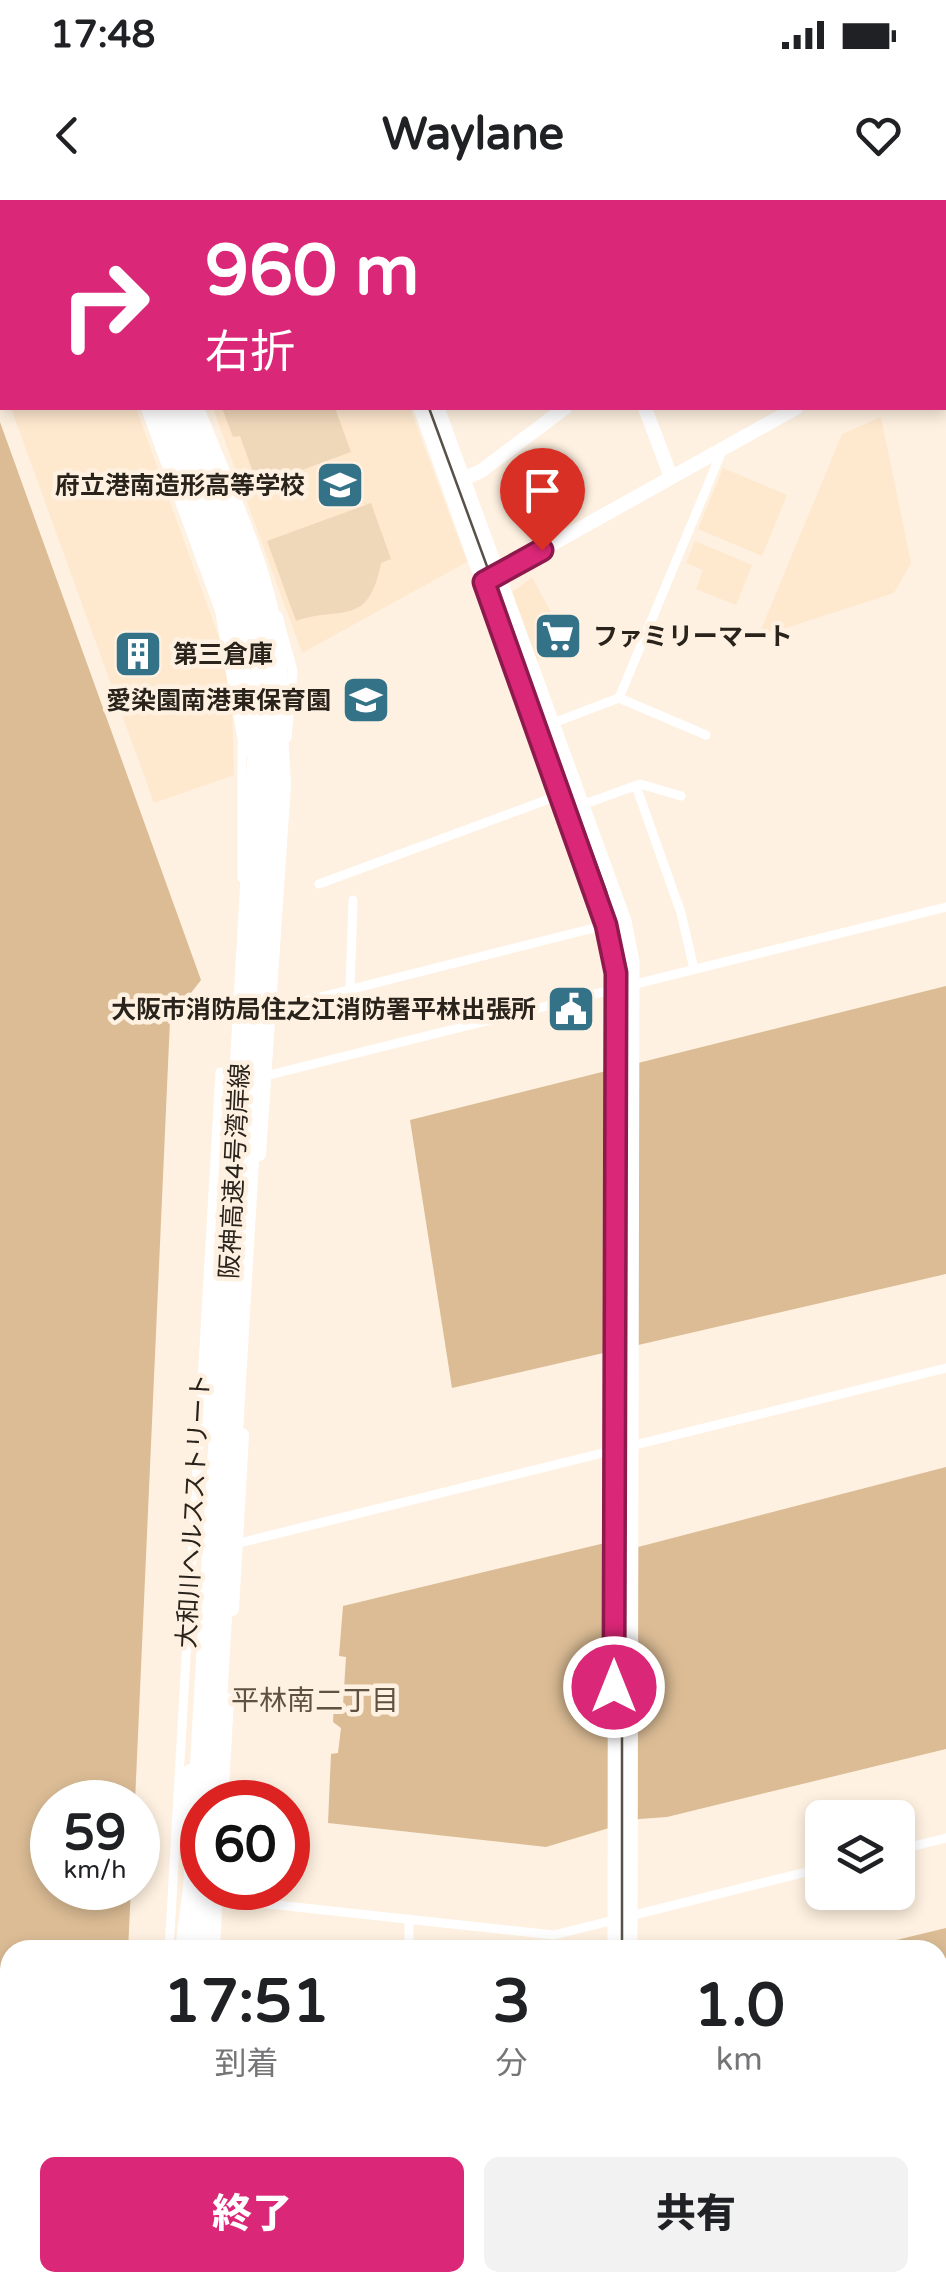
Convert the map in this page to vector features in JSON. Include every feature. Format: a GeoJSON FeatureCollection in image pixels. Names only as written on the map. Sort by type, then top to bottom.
{"type":"FeatureCollection","features":[{"type":"Feature","properties":{"kind":"highway"},"geometry":{"type":"LineString","coordinates":[[154,410],[215,579],[232,641],[248,746],[252,857]]}},
{"type":"Feature","properties":{"kind":"highway","name":"阪神高速4号湾岸線"},"geometry":{"type":"LineString","coordinates":[[154,410],[231,580],[251,653],[258,729],[194,1848],[185,1940]]}},
{"type":"Feature","properties":{"kind":"highway","name":"阪神高速4号湾岸線"},"geometry":{"type":"LineString","coordinates":[[178,410],[243,572],[263,644],[272,721],[269,840],[213,1780]]}},
{"type":"Feature","properties":{"kind":"highway"},"geometry":{"type":"LineString","coordinates":[[198,410],[262,583],[277,648],[278,734],[269,840]]}},
{"type":"Feature","properties":{"kind":"highway"},"geometry":{"type":"LineString","coordinates":[[201,1940],[208,1910]]}},
{"type":"Feature","properties":{"kind":"main road"},"geometry":{"type":"LineString","coordinates":[[421,410],[552,724],[624,921],[632,1543],[623,1917],[618,1940]]}},
{"type":"Feature","properties":{"kind":"main road"},"geometry":{"type":"LineString","coordinates":[[438,410],[625,986],[613,1542],[623,1829]]}},
{"type":"Feature","properties":{"kind":"main road"},"geometry":{"type":"LineString","coordinates":[[623,1917],[628,1940]]}},
{"type":"Feature","properties":{"kind":"street"},"geometry":{"type":"LineString","coordinates":[[154,410],[222,581],[242,658],[248,730],[243,901],[190,1780]]}},
{"type":"Feature","properties":{"kind":"street"},"geometry":{"type":"LineString","coordinates":[[186,410],[262,608],[276,671],[284,758]]}},
{"type":"Feature","properties":{"kind":"street"},"geometry":{"type":"LineString","coordinates":[[198,410],[291,656],[293,689],[284,758],[222,1780]]}},
{"type":"Feature","properties":{"kind":"street"},"geometry":{"type":"LineString","coordinates":[[463,479],[481,471],[562,410]]}},
{"type":"Feature","properties":{"kind":"street"},"geometry":{"type":"LineString","coordinates":[[646,410],[671,477]]}},
{"type":"Feature","properties":{"kind":"street"},"geometry":{"type":"LineString","coordinates":[[491,578],[792,410]]}},
{"type":"Feature","properties":{"kind":"street"},"geometry":{"type":"LineString","coordinates":[[619,698],[723,448]]}},
{"type":"Feature","properties":{"kind":"street"},"geometry":{"type":"LineString","coordinates":[[552,724],[619,698],[706,735]]}},
{"type":"Feature","properties":{"kind":"street"},"geometry":{"type":"LineString","coordinates":[[582,805],[636,786],[681,796]]}},
{"type":"Feature","properties":{"kind":"street"},"geometry":{"type":"LineString","coordinates":[[636,786],[680,913],[694,969]]}},
{"type":"Feature","properties":{"kind":"street"},"geometry":{"type":"LineString","coordinates":[[319,884],[560,795]]}},
{"type":"Feature","properties":{"kind":"street"},"geometry":{"type":"LineString","coordinates":[[350,989],[352,900]]}},
{"type":"Feature","properties":{"kind":"street"},"geometry":{"type":"LineString","coordinates":[[234,1062],[266,1076],[946,907]]}},
{"type":"Feature","properties":{"kind":"street"},"geometry":{"type":"LineString","coordinates":[[269,1010],[624,921]]}},
{"type":"Feature","properties":{"kind":"street","name":"大和川ヘルスストリート"},"geometry":{"type":"LineString","coordinates":[[170,1940],[220,1072]]}},
{"type":"Feature","properties":{"kind":"street"},"geometry":{"type":"LineString","coordinates":[[204,1543],[237,1544],[946,1368]]}},
{"type":"Feature","properties":{"kind":"street"},"geometry":{"type":"LineString","coordinates":[[915,1846],[946,1838]]}},
{"type":"Feature","properties":{"kind":"street"},"geometry":{"type":"LineString","coordinates":[[310,1905],[554,1934],[805,1872]]}},
{"type":"Feature","properties":{"kind":"street"},"geometry":{"type":"LineString","coordinates":[[191,1910],[196,1940]]}},
{"type":"Feature","properties":{"kind":"street"},"geometry":{"type":"LineString","coordinates":[[213,1910],[213,1940]]}},
{"type":"Feature","properties":{"kind":"street"},"geometry":{"type":"LineString","coordinates":[[409,1919],[409,1940]]}},
{"type":"Feature","properties":{"kind":"shaded area"},"geometry":{"type":"Polygon","coordinates":[[[12,410],[137,410],[222,646],[232,704],[234,775],[154,803],[12,410]]]}},
{"type":"Feature","properties":{"kind":"shaded area","name":"府立港南造形高等学校"},"geometry":{"type":"Polygon","coordinates":[[[214,410],[411,410],[467,562],[302,653],[214,410]]]}},
{"type":"Feature","properties":{"kind":"shaded area"},"geometry":{"type":"Polygon","coordinates":[[[223,410],[336,410],[351,452],[258,486],[240,436],[233,437],[223,410]]]}},
{"type":"Feature","properties":{"kind":"shaded area"},"geometry":{"type":"Polygon","coordinates":[[[881,417],[911,563],[894,593],[758,637],[842,434],[881,417]]]}},
{"type":"Feature","properties":{"kind":"shaded area"},"geometry":{"type":"Polygon","coordinates":[[[0,422],[201,980],[170,1020],[136,1780],[30,1780],[30,1910],[130,1910],[128,1940],[0,1940],[0,422]]]}},
{"type":"Feature","properties":{"kind":"shaded area"},"geometry":{"type":"Polygon","coordinates":[[[723,468],[787,495],[762,556],[698,529],[723,468]]]}},
{"type":"Feature","properties":{"kind":"shaded area"},"geometry":{"type":"Polygon","coordinates":[[[371,503],[391,559],[381,563],[369,598],[351,611],[296,621],[267,541],[371,503]]]}},
{"type":"Feature","properties":{"kind":"shaded area"},"geometry":{"type":"Polygon","coordinates":[[[695,541],[752,565],[736,605],[696,589],[703,570],[686,563],[695,541]]]}},
{"type":"Feature","properties":{"kind":"shaded area"},"geometry":{"type":"Polygon","coordinates":[[[532,577],[570,648],[537,660],[512,592],[532,577]]]}},
{"type":"Feature","properties":{"kind":"shaded area"},"geometry":{"type":"Polygon","coordinates":[[[946,986],[946,1274],[452,1388],[410,1120],[946,986]]]}},
{"type":"Feature","properties":{"kind":"shaded area"},"geometry":{"type":"Polygon","coordinates":[[[946,1467],[946,1749],[667,1817],[639,1819],[546,1847],[328,1823],[331,1754],[338,1753],[341,1728],[333,1722],[334,1705],[343,1705],[346,1657],[339,1656],[343,1606],[605,1543],[638,1547],[946,1467]]]}},
{"type":"Feature","properties":{"kind":"shaded area"},"geometry":{"type":"Polygon","coordinates":[[[946,1928],[946,1940],[896,1940],[946,1928]]]}},
{"type":"Feature","properties":{"kind":"tram line"},"geometry":{"type":"LineString","coordinates":[[430,410],[606,891],[622,955],[622,1940]]}},
{"type":"Feature","properties":{"kind":"place","name":"府立港南造形高等学校"},"geometry":{"type":"Point","coordinates":[340,485]}},
{"type":"Feature","properties":{"kind":"place","name":"ファミリーマート"},"geometry":{"type":"Point","coordinates":[558,636]}},
{"type":"Feature","properties":{"kind":"place","name":"第三倉庫"},"geometry":{"type":"Point","coordinates":[138,654]}},
{"type":"Feature","properties":{"kind":"place","name":"愛染園南港東保育園"},"geometry":{"type":"Point","coordinates":[366,700]}},
{"type":"Feature","properties":{"kind":"place","name":"大阪市消防局住之江消防署平林出張所"},"geometry":{"type":"Point","coordinates":[571,1009]}},
{"type":"Feature","properties":{"kind":"district","name":"平林南二丁目"},"geometry":{"type":"Point","coordinates":[315,1700]}},
{"type":"Feature","properties":{"kind":"route"},"geometry":{"type":"LineString","coordinates":[[542,550],[484,582],[606,925],[616,973],[614,1687]]}}]}
